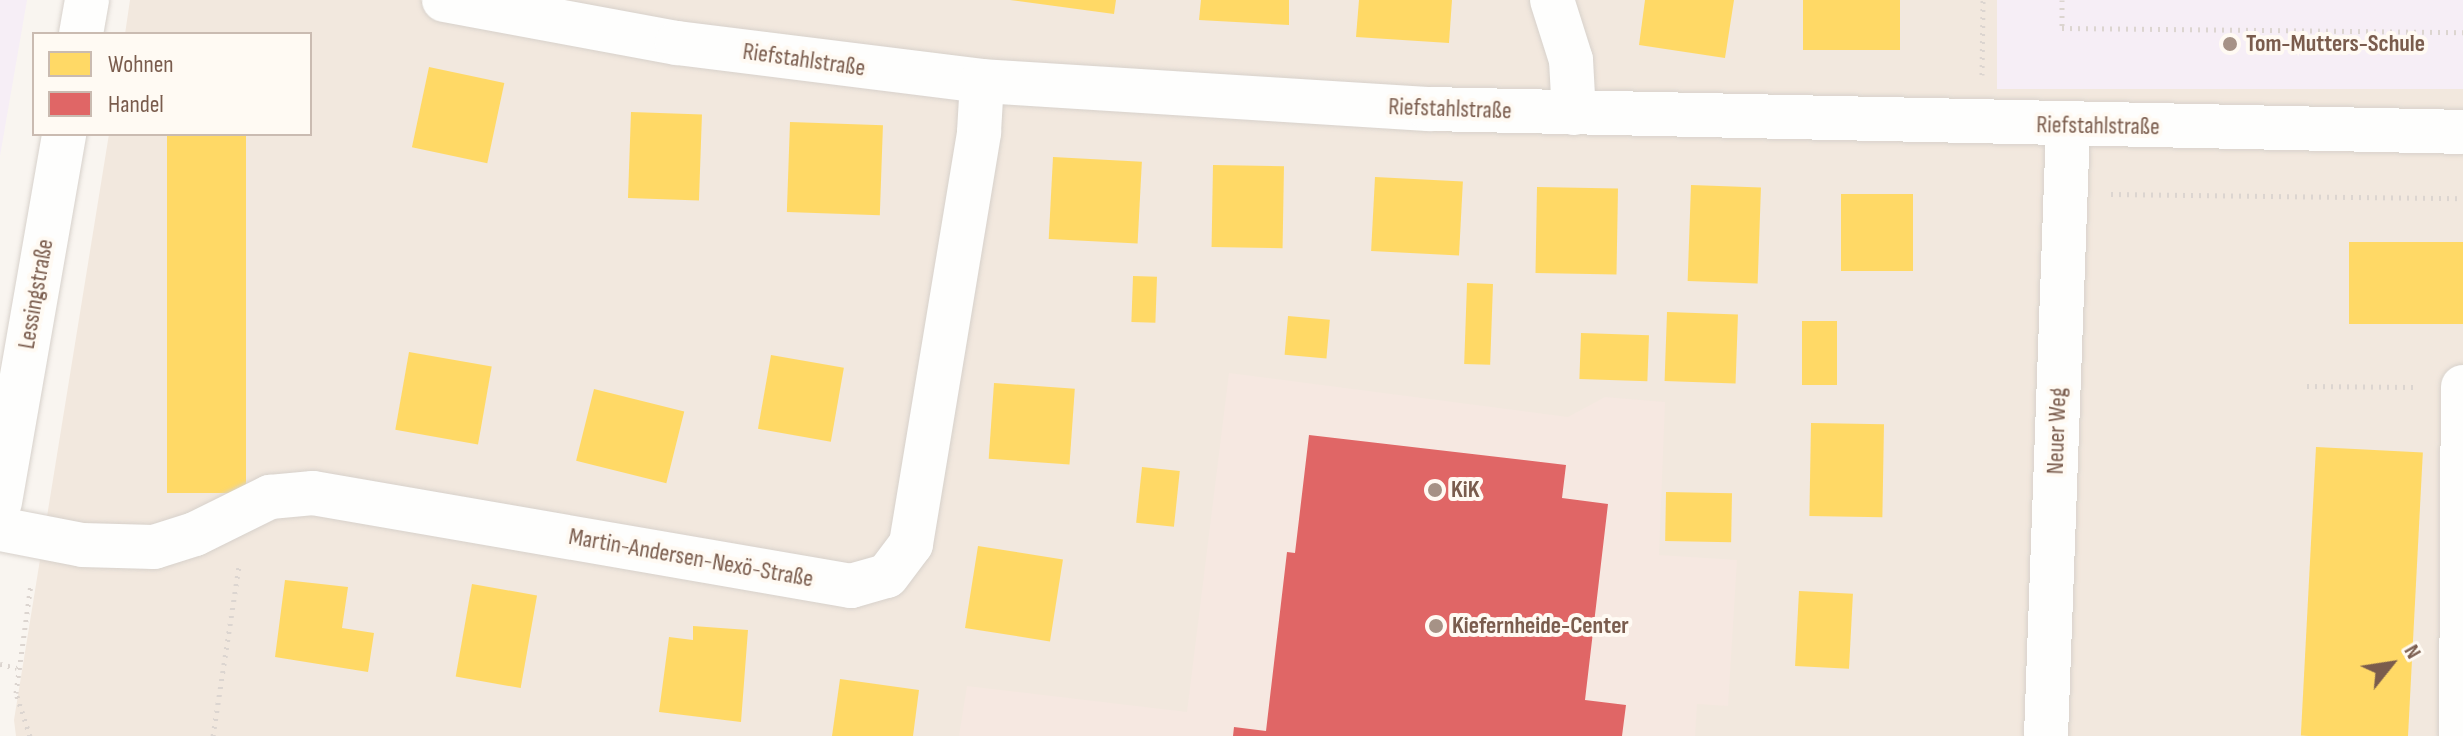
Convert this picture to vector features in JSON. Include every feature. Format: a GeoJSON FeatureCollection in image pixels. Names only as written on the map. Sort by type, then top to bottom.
{"type":"FeatureCollection","features":[{"type":"Feature","properties":{"kind":"street"},"geometry":{"type":"LineString","coordinates":[[81,32],[87,0]]}},
{"type":"Feature","properties":{"kind":"street","name":"Riefstahlstraße"},"geometry":{"type":"LineString","coordinates":[[444,0],[677,43],[982,81],[1574,113],[2068,126],[2463,132]]}},
{"type":"Feature","properties":{"kind":"street"},"geometry":{"type":"LineString","coordinates":[[1552,0],[1571,60],[1574,113]]}},
{"type":"Feature","properties":{"kind":"street","name":"Martin-Andersen-Nexö-Straße"},"geometry":{"type":"LineString","coordinates":[[0,529],[82,545],[154,547],[270,497],[313,493],[851,586],[887,576],[911,544],[979,132],[982,81]]}},
{"type":"Feature","properties":{"kind":"street","name":"Neuer Weg"},"geometry":{"type":"LineString","coordinates":[[2046,736],[2068,126]]}},
{"type":"Feature","properties":{"kind":"street","name":"Lessingstraße"},"geometry":{"type":"LineString","coordinates":[[0,502],[64,136]]}},
{"type":"Feature","properties":{"kind":"street"},"geometry":{"type":"LineString","coordinates":[[2461,736],[2463,387]]}},
{"type":"Feature","properties":{"kind":"path"},"geometry":{"type":"LineString","coordinates":[[1982,124],[1983,0]]}},
{"type":"Feature","properties":{"kind":"path"},"geometry":{"type":"LineString","coordinates":[[2062,0],[2062,28],[2463,32]]}},
{"type":"Feature","properties":{"kind":"path"},"geometry":{"type":"LineString","coordinates":[[2066,193],[2463,198]]}},
{"type":"Feature","properties":{"kind":"path"},"geometry":{"type":"LineString","coordinates":[[2307,386],[2463,387]]}},
{"type":"Feature","properties":{"kind":"path"},"geometry":{"type":"LineString","coordinates":[[213,736],[242,551],[228,517]]}},
{"type":"Feature","properties":{"kind":"path"},"geometry":{"type":"LineString","coordinates":[[0,664],[17,668],[16,693],[30,736]]}},
{"type":"Feature","properties":{"kind":"shaded area"},"geometry":{"type":"Polygon","coordinates":[[[0,0],[27,0],[0,156],[0,0]]]}},
{"type":"Feature","properties":{"kind":"shaded area"},"geometry":{"type":"Polygon","coordinates":[[[130,0],[2463,0],[2463,736],[16,736],[14,720],[109,136],[312,136],[312,32],[125,32],[130,0]]]}},
{"type":"Feature","properties":{"kind":"shaded area","name":"Tom-Mutters-Schule"},"geometry":{"type":"Polygon","coordinates":[[[1997,0],[2463,0],[2463,89],[1997,89],[1997,0]]]}},
{"type":"Feature","properties":{"kind":"shaded area"},"geometry":{"type":"Polygon","coordinates":[[[1229,373],[1568,417],[1605,397],[1665,402],[1659,555],[1737,560],[1728,706],[1697,704],[1695,736],[959,736],[967,686],[1187,712],[1229,373]]]}},
{"type":"Feature","properties":{"kind":"building: Wohnen"},"geometry":{"type":"Polygon","coordinates":[[[1010,0],[1116,0],[1114,14],[1010,0]]]}},
{"type":"Feature","properties":{"kind":"building: Wohnen"},"geometry":{"type":"Polygon","coordinates":[[[1201,0],[1289,0],[1289,25],[1199,20],[1201,0]]]}},
{"type":"Feature","properties":{"kind":"building: Wohnen"},"geometry":{"type":"Polygon","coordinates":[[[1359,0],[1452,0],[1449,43],[1356,37],[1359,0]]]}},
{"type":"Feature","properties":{"kind":"building: Wohnen"},"geometry":{"type":"Polygon","coordinates":[[[1645,0],[1734,0],[1725,58],[1639,45],[1645,0]]]}},
{"type":"Feature","properties":{"kind":"building: Wohnen"},"geometry":{"type":"Polygon","coordinates":[[[1803,0],[1900,0],[1900,50],[1803,50],[1803,0]]]}},
{"type":"Feature","properties":{"kind":"building: Wohnen"},"geometry":{"type":"Polygon","coordinates":[[[429,67],[504,83],[487,163],[412,147],[429,67]]]}},
{"type":"Feature","properties":{"kind":"building: Wohnen"},"geometry":{"type":"Polygon","coordinates":[[[631,112],[702,114],[699,200],[628,198],[631,112]]]}},
{"type":"Feature","properties":{"kind":"building: Wohnen"},"geometry":{"type":"Polygon","coordinates":[[[790,122],[883,125],[880,215],[787,212],[790,122]]]}},
{"type":"Feature","properties":{"kind":"building: Wohnen"},"geometry":{"type":"Polygon","coordinates":[[[167,136],[246,136],[246,493],[167,493],[167,136]]]}},
{"type":"Feature","properties":{"kind":"building: Wohnen"},"geometry":{"type":"Polygon","coordinates":[[[1053,157],[1142,162],[1138,244],[1049,239],[1053,157]]]}},
{"type":"Feature","properties":{"kind":"building: Wohnen"},"geometry":{"type":"Polygon","coordinates":[[[1213,165],[1284,166],[1283,248],[1212,247],[1213,165]]]}},
{"type":"Feature","properties":{"kind":"building: Wohnen"},"geometry":{"type":"Polygon","coordinates":[[[1375,177],[1463,182],[1459,256],[1371,251],[1375,177]]]}},
{"type":"Feature","properties":{"kind":"building: Wohnen"},"geometry":{"type":"Polygon","coordinates":[[[1691,185],[1761,187],[1758,283],[1688,281],[1691,185]]]}},
{"type":"Feature","properties":{"kind":"building: Wohnen"},"geometry":{"type":"Polygon","coordinates":[[[1537,187],[1618,188],[1616,274],[1535,273],[1537,187]]]}},
{"type":"Feature","properties":{"kind":"building: Wohnen"},"geometry":{"type":"Polygon","coordinates":[[[1841,194],[1913,194],[1913,271],[1841,271],[1841,194]]]}},
{"type":"Feature","properties":{"kind":"building: Wohnen"},"geometry":{"type":"Polygon","coordinates":[[[2349,242],[2463,242],[2463,324],[2349,324],[2349,242]]]}},
{"type":"Feature","properties":{"kind":"building: Wohnen"},"geometry":{"type":"Polygon","coordinates":[[[1133,276],[1157,277],[1155,323],[1131,322],[1133,276]]]}},
{"type":"Feature","properties":{"kind":"building: Wohnen"},"geometry":{"type":"Polygon","coordinates":[[[1467,283],[1493,284],[1490,365],[1464,364],[1467,283]]]}},
{"type":"Feature","properties":{"kind":"building: Wohnen"},"geometry":{"type":"Polygon","coordinates":[[[1667,312],[1738,314],[1736,383],[1665,381],[1667,312]]]}},
{"type":"Feature","properties":{"kind":"building: Wohnen"},"geometry":{"type":"Polygon","coordinates":[[[1288,316],[1330,320],[1326,359],[1285,355],[1288,316]]]}},
{"type":"Feature","properties":{"kind":"building: Wohnen"},"geometry":{"type":"Polygon","coordinates":[[[1802,321],[1837,321],[1837,385],[1802,385],[1802,321]]]}},
{"type":"Feature","properties":{"kind":"building: Wohnen"},"geometry":{"type":"Polygon","coordinates":[[[1581,333],[1649,335],[1647,381],[1579,379],[1581,333]]]}},
{"type":"Feature","properties":{"kind":"building: Wohnen"},"geometry":{"type":"Polygon","coordinates":[[[409,352],[492,367],[478,444],[395,430],[409,352]]]}},
{"type":"Feature","properties":{"kind":"building: Wohnen"},"geometry":{"type":"Polygon","coordinates":[[[771,355],[844,368],[831,442],[758,429],[771,355]]]}},
{"type":"Feature","properties":{"kind":"building: Wohnen"},"geometry":{"type":"Polygon","coordinates":[[[994,383],[1075,389],[1070,464],[989,459],[994,383]]]}},
{"type":"Feature","properties":{"kind":"building: Wohnen"},"geometry":{"type":"Polygon","coordinates":[[[594,389],[684,411],[666,483],[576,461],[594,389]]]}},
{"type":"Feature","properties":{"kind":"building: Wohnen"},"geometry":{"type":"Polygon","coordinates":[[[1811,423],[1884,424],[1882,517],[1809,516],[1811,423]]]}},
{"type":"Feature","properties":{"kind":"building: Wohnen"},"geometry":{"type":"Polygon","coordinates":[[[2316,447],[2423,453],[2408,736],[2301,736],[2316,447]]]}},
{"type":"Feature","properties":{"kind":"building: Wohnen"},"geometry":{"type":"Polygon","coordinates":[[[1142,467],[1180,471],[1174,527],[1136,523],[1142,467]]]}},
{"type":"Feature","properties":{"kind":"building: Wohnen"},"geometry":{"type":"Polygon","coordinates":[[[1666,492],[1732,493],[1731,542],[1665,541],[1666,492]]]}},
{"type":"Feature","properties":{"kind":"building: Wohnen"},"geometry":{"type":"Polygon","coordinates":[[[978,546],[1063,559],[1050,641],[965,628],[978,546]]]}},
{"type":"Feature","properties":{"kind":"building: Wohnen"},"geometry":{"type":"Polygon","coordinates":[[[285,580],[348,587],[342,628],[374,633],[368,672],[275,657],[285,580]]]}},
{"type":"Feature","properties":{"kind":"building: Wohnen"},"geometry":{"type":"Polygon","coordinates":[[[472,584],[537,595],[521,688],[456,677],[472,584]]]}},
{"type":"Feature","properties":{"kind":"building: Wohnen"},"geometry":{"type":"Polygon","coordinates":[[[1799,591],[1853,594],[1849,669],[1795,666],[1799,591]]]}},
{"type":"Feature","properties":{"kind":"building: Wohnen"},"geometry":{"type":"Polygon","coordinates":[[[693,626],[748,630],[741,722],[659,712],[669,637],[693,640],[693,626]]]}},
{"type":"Feature","properties":{"kind":"building: Wohnen"},"geometry":{"type":"Polygon","coordinates":[[[840,679],[919,690],[913,736],[832,736],[840,679]]]}},
{"type":"Feature","properties":{"kind":"building: Handel","name":"Kiefernheide-Center"},"geometry":{"type":"Polygon","coordinates":[[[1309,435],[1566,465],[1562,498],[1608,504],[1585,700],[1626,705],[1622,736],[1233,736],[1234,727],[1266,731],[1287,552],[1295,553],[1309,435]]]}},
{"type":"Feature","properties":{"kind":"place","name":"Tom-Mutters-Schule"},"geometry":{"type":"Point","coordinates":[2230,44]}},
{"type":"Feature","properties":{"kind":"place","name":"KiK"},"geometry":{"type":"Point","coordinates":[1435,490]}},
{"type":"Feature","properties":{"kind":"place","name":"Kiefernheide-Center"},"geometry":{"type":"Point","coordinates":[1436,626]}}]}
